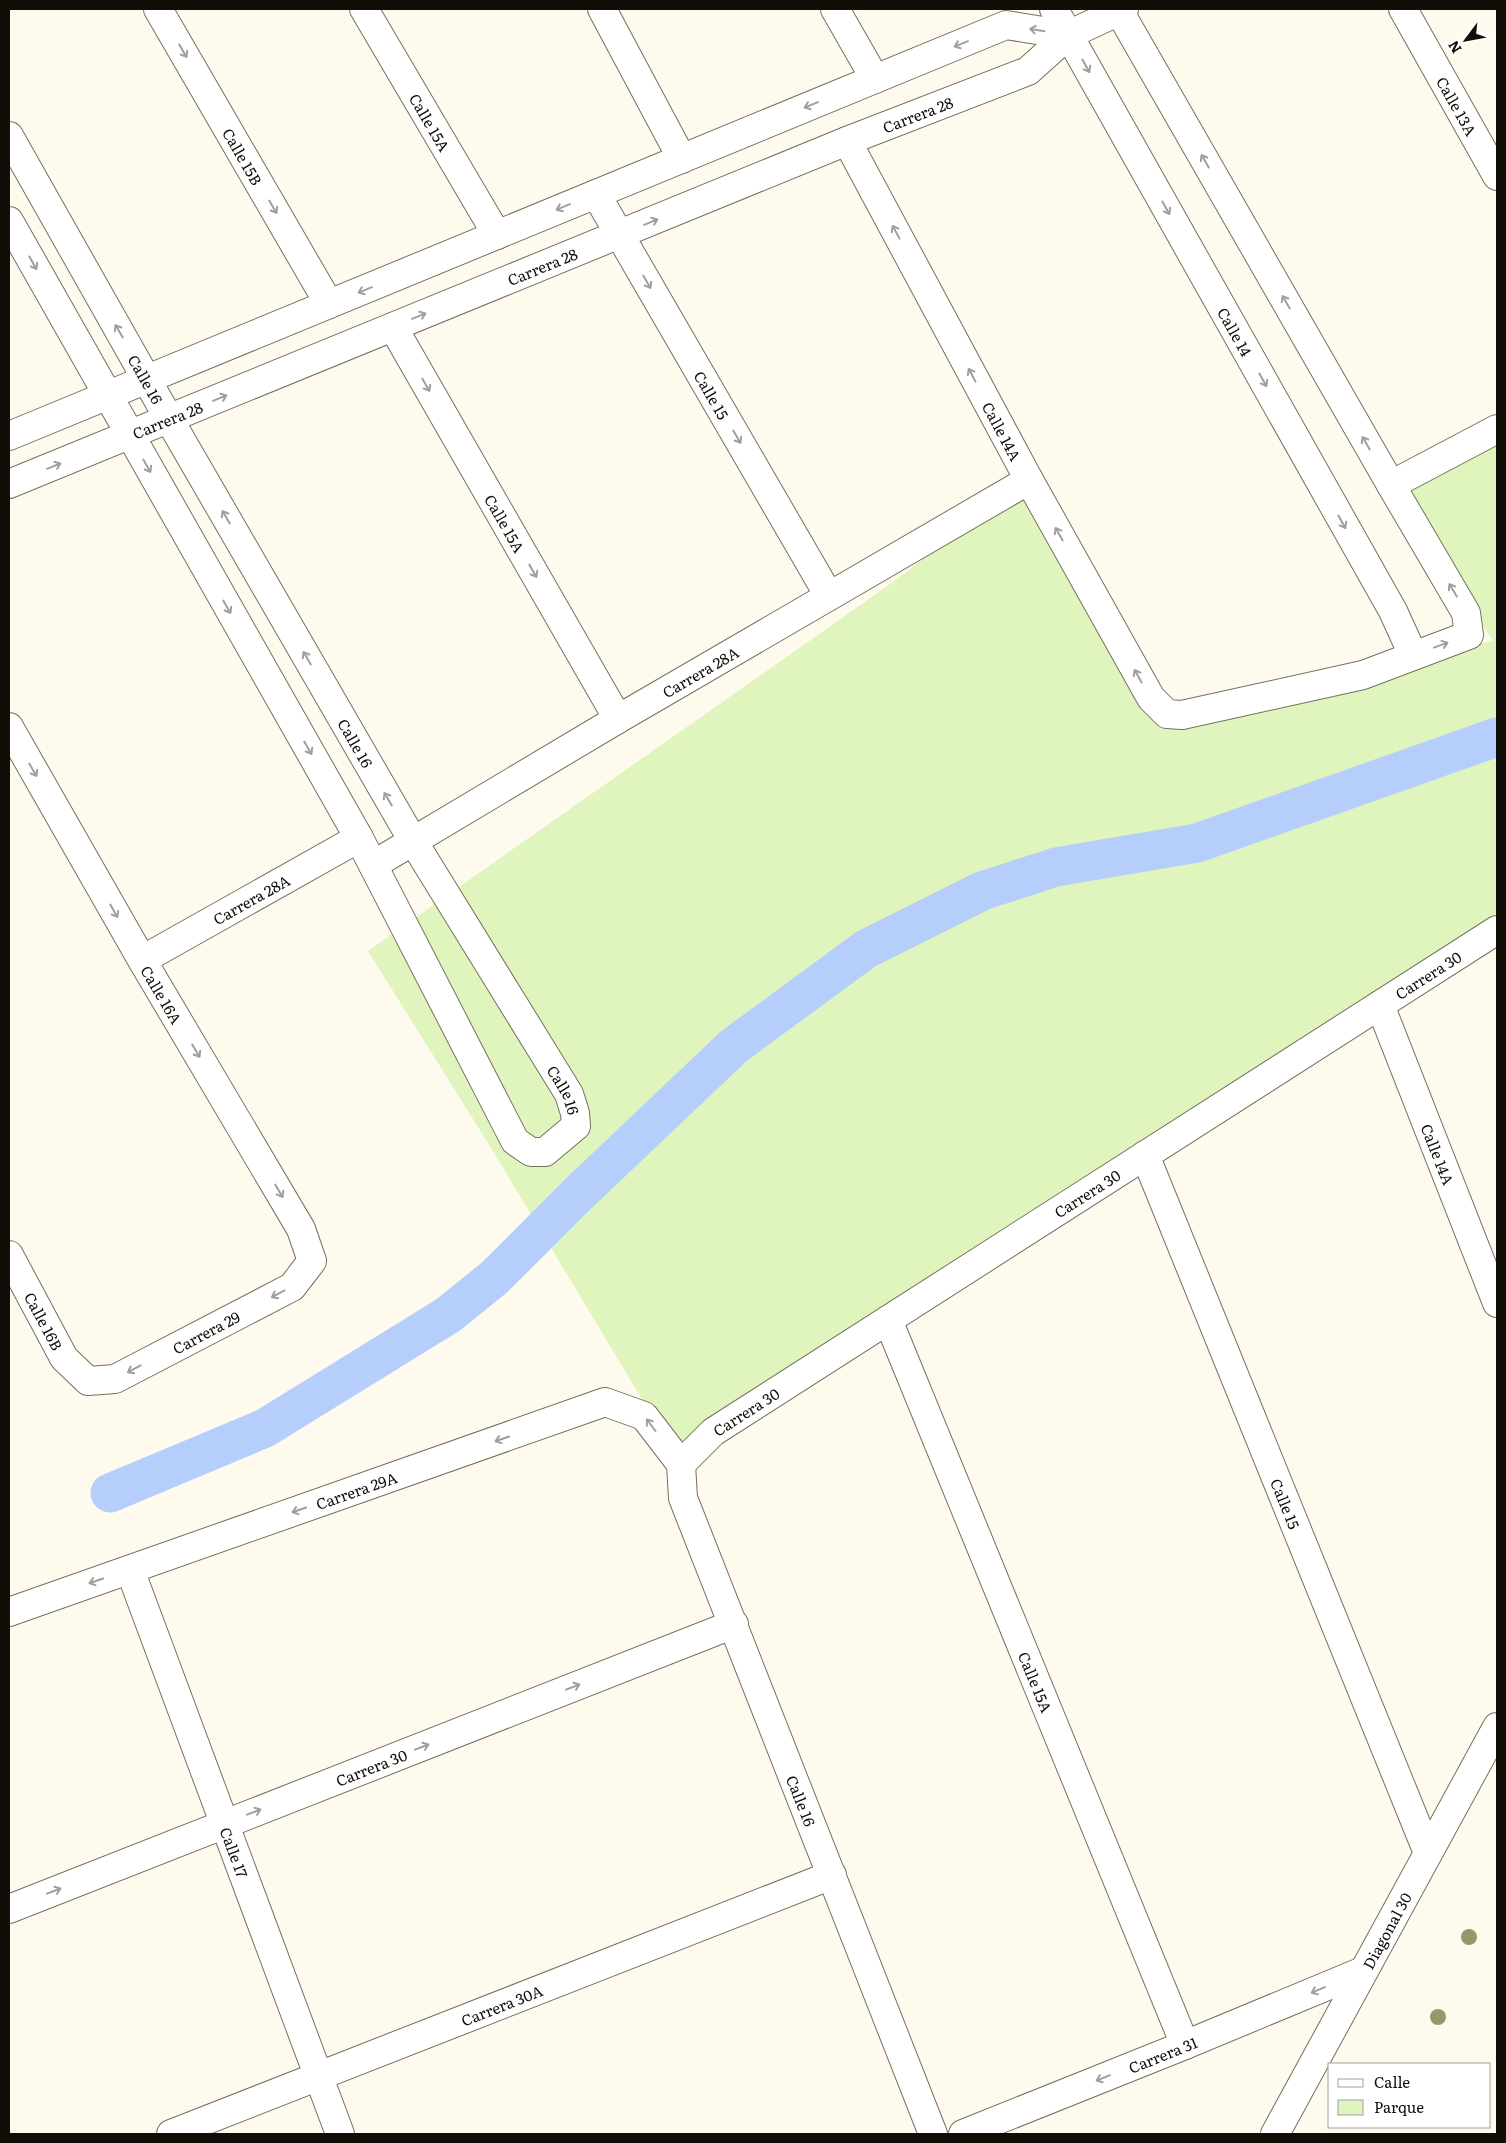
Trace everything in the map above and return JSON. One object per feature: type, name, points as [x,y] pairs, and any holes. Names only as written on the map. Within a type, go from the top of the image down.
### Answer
[{"type":"street","name":"Calle 15B","points":[[158,9],[329,304]]},
{"type":"street","name":"Calle 15A","points":[[364,9],[497,235]]},
{"type":"street","points":[[602,9],[682,159]]},
{"type":"street","points":[[835,9],[875,79]]},
{"type":"street","name":"Calle 14","points":[[1054,9],[1393,611],[1413,655]]},
{"type":"street","name":"Calle 13A","points":[[1403,9],[1497,176]]},
{"type":"street","points":[[1121,10],[1391,485],[1466,613],[1469,635],[1413,655]]},
{"type":"street","name":"Carrera 28","points":[[9,484],[847,141],[1028,71],[1068,35],[1121,10]]},
{"type":"street","points":[[9,436],[1006,25],[1068,35]]},
{"type":"street","name":"Calle 16","points":[[9,136],[169,419],[413,841],[569,1094],[576,1126],[545,1152],[531,1152],[515,1141],[359,838],[9,221]]},
{"type":"street","name":"Calle 14A","points":[[847,141],[1029,480],[1151,698],[1167,714],[1182,715],[1363,674],[1413,655]]},
{"type":"street","name":"Calle 15","points":[[596,194],[829,596]]},
{"type":"street","name":"Calle 15A","points":[[392,327],[618,719]]},
{"type":"street","points":[[1391,485],[1497,428]]},
{"type":"street","name":"Carrera 28A","points":[[373,865],[618,719],[1029,480]]},
{"type":"street","name":"Calle 16A","points":[[9,727],[142,960],[302,1229],[312,1261]]},
{"type":"street","name":"Carrera 28A","points":[[142,960],[359,838]]},
{"type":"street","name":"Carrera 30","points":[[681,1464],[713,1432],[1497,930]]},
{"type":"street","name":"Calle 14A","points":[[1380,1005],[1497,1303]]},
{"type":"street","name":"Calle 15","points":[[1145,1155],[1428,1854]]},
{"type":"street","name":"Calle 16B","points":[[9,1255],[64,1358],[88,1381]]},
{"type":"street","name":"Carrera 29","points":[[88,1381],[115,1379],[292,1286],[312,1261]]},
{"type":"street","name":"Calle 15A","points":[[888,1320],[1185,2046]]},
{"type":"street","name":"Carrera 29A","points":[[9,1612],[605,1402],[644,1416],[681,1464]]},
{"type":"street","name":"Calle 16","points":[[681,1464],[684,1498],[933,2134]]},
{"type":"street","name":"Calle 17","points":[[130,1570],[340,2134]]},
{"type":"street","name":"Carrera 30","points":[[9,1909],[734,1624]]},
{"type":"street","name":"Diagonal 30","points":[[1275,2134],[1497,1727]]},
{"type":"street","name":"Carrera 30A","points":[[171,2134],[832,1874]]},
{"type":"street","name":"Carrera 31","points":[[962,2134],[1185,2046],[1363,1971]]},
{"type":"green space","points":[[1497,428],[1497,929],[681,1464],[488,1143],[368,951],[886,587],[1029,480],[1167,714],[1493,641],[1391,485]]},
{"type":"waterway","points":[[110,1493],[265,1428],[448,1315],[495,1277],[577,1195],[734,1046],[866,949],[982,891],[1056,867],[1197,843],[1497,737]]}]
